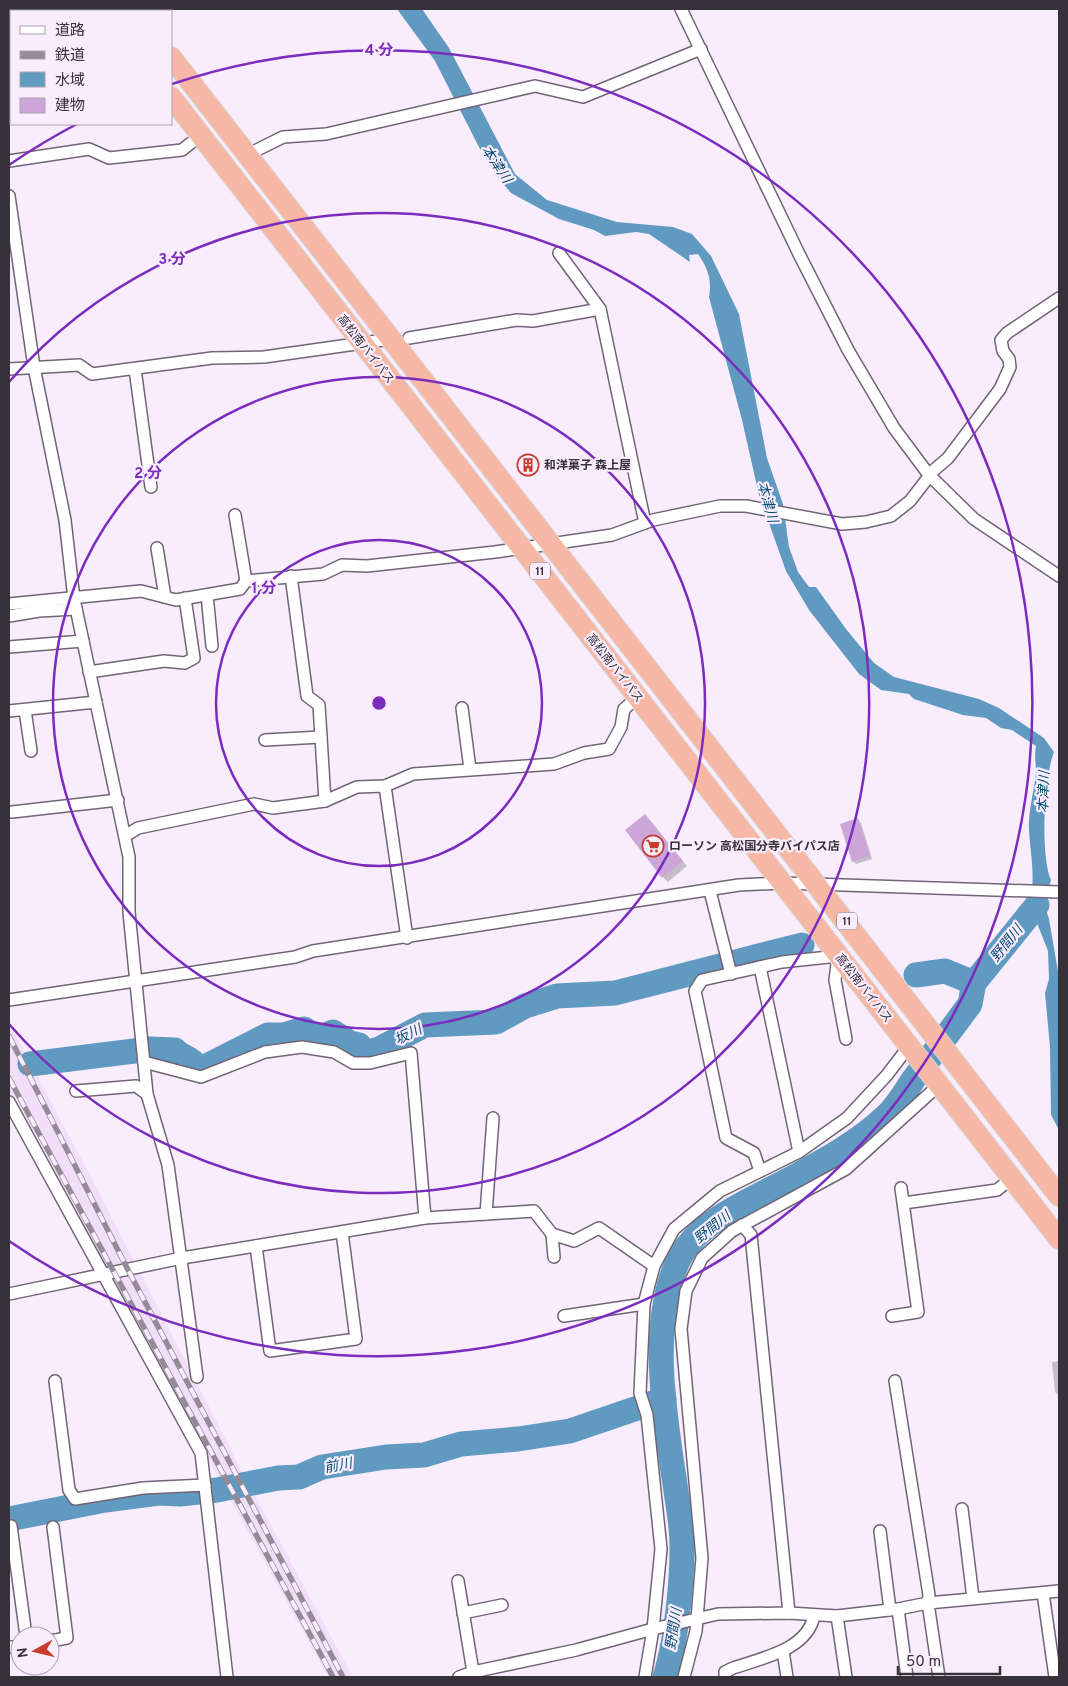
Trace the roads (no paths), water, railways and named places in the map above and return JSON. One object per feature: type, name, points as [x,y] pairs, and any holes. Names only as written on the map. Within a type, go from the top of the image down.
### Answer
[{"type":"highway","name":"高松南バイパス","points":[[172,58],[247,155],[400,339],[549,543],[1059,1196]]},
{"type":"highway","name":"高松南バイパス","points":[[172,98],[1059,1239]]},
{"type":"street","points":[[681,9],[794,245],[848,350],[894,428],[930,475],[974,519],[1059,576]]},
{"type":"street","points":[[247,155],[283,137],[326,134],[535,86],[583,97],[701,49]]},
{"type":"street","points":[[9,161],[89,149],[109,158],[182,150],[201,135]]},
{"type":"street","points":[[9,196],[34,367],[65,520],[75,604],[129,857],[129,912],[147,1094],[168,1165],[174,1220],[182,1258],[197,1377]]},
{"type":"street","points":[[559,253],[600,309],[645,523]]},
{"type":"street","points":[[246,581],[323,574],[342,565],[367,566],[495,552],[521,546],[612,535],[645,523],[720,506],[746,506],[812,519],[854,524],[891,516],[910,501],[930,475],[948,458],[1008,376],[1009,359],[1003,351],[1002,340],[1007,333],[1059,298]]},
{"type":"street","points":[[9,369],[79,365],[92,374],[212,358],[264,357],[363,345],[518,320],[533,321],[600,309]]},
{"type":"street","points":[[134,369],[151,487]]},
{"type":"street","points":[[9,616],[141,591],[176,600],[240,589],[246,581],[235,515]]},
{"type":"street","points":[[157,548],[165,597]]},
{"type":"street","points":[[291,576],[307,696],[319,706],[325,800]]},
{"type":"street","points":[[207,594],[212,646]]},
{"type":"street","points":[[89,672],[164,661],[185,663],[194,658],[186,598]]},
{"type":"street","points":[[9,604],[75,604]]},
{"type":"street","points":[[9,646],[83,641]]},
{"type":"street","points":[[125,836],[138,828],[254,804],[273,808],[325,800],[357,786],[385,786],[413,774],[554,764],[584,753],[609,749],[621,727],[624,709],[638,697]]},
{"type":"street","points":[[9,711],[96,702]]},
{"type":"street","points":[[462,708],[470,769]]},
{"type":"street","points":[[25,710],[31,751]]},
{"type":"street","points":[[265,740],[320,737]]},
{"type":"street","points":[[385,786],[407,938]]},
{"type":"street","points":[[12,812],[118,800]]},
{"type":"street","points":[[9,1000],[136,983],[295,957],[313,951],[407,938],[739,885],[782,883],[1059,892]]},
{"type":"street","points":[[710,891],[729,966]]},
{"type":"street","points":[[760,1171],[754,1153],[726,1138],[695,991],[702,980],[729,966],[760,967],[838,956],[835,980],[846,1039]]},
{"type":"street","points":[[760,967],[799,1152]]},
{"type":"street","points":[[143,1055],[201,1077],[265,1052],[302,1046],[334,1052],[353,1063],[370,1063],[412,1054],[425,1218]]},
{"type":"street","points":[[645,1677],[656,1628],[660,1549],[650,1466],[647,1415],[640,1393],[644,1304],[654,1266],[674,1229],[720,1191],[799,1152],[846,1118],[887,1075],[909,1046]]},
{"type":"street","points":[[684,1677],[696,1631],[694,1619],[702,1558],[689,1436],[682,1320],[686,1291],[702,1258],[732,1231],[846,1169],[937,1082]]},
{"type":"street","points":[[76,1091],[136,1086],[147,1094]]},
{"type":"street","points":[[9,1102],[202,1453],[227,1677]]},
{"type":"street","points":[[486,1214],[492,1118]]},
{"type":"street","points":[[904,1204],[997,1190],[1012,1178]]},
{"type":"street","points":[[892,1316],[918,1312],[901,1188]]},
{"type":"street","points":[[9,1294],[182,1258],[425,1218],[534,1211],[552,1234],[554,1257]]},
{"type":"street","points":[[742,1225],[751,1235],[789,1613]]},
{"type":"street","points":[[552,1234],[574,1241],[599,1228],[654,1266]]},
{"type":"street","points":[[256,1246],[270,1351],[356,1339],[342,1232]]},
{"type":"street","points":[[564,1316],[644,1304]]},
{"type":"street","points":[[55,1381],[69,1490],[75,1500],[143,1488],[205,1485]]},
{"type":"street","points":[[895,1381],[929,1595],[928,1603],[939,1677]]},
{"type":"street","points":[[962,1509],[973,1598]]},
{"type":"street","points":[[11,1526],[25,1626]]},
{"type":"street","points":[[53,1527],[67,1638],[60,1639]]},
{"type":"street","points":[[880,1531],[907,1677]]},
{"type":"street","points":[[458,1582],[473,1672]]},
{"type":"street","points":[[459,1677],[473,1672],[576,1650],[656,1628],[718,1614],[789,1613],[837,1616],[928,1603],[1059,1590]]},
{"type":"street","points":[[1043,1593],[1055,1677]]},
{"type":"street","points":[[463,1613],[502,1605]]},
{"type":"street","points":[[725,1677],[726,1672],[733,1668],[783,1651],[811,1629],[814,1616]]},
{"type":"street","points":[[837,1616],[846,1677]]},
{"type":"street","points":[[783,1651],[787,1677]]},
{"type":"water","name":"本津川","points":[[397,9],[422,9],[449,48],[515,174],[547,200],[617,222],[673,227],[692,234],[711,256],[739,314],[767,458],[783,504],[789,547],[798,572],[809,587],[816,587],[846,629],[874,663],[894,677],[979,699],[999,708],[1044,738],[1054,752],[1048,779],[1044,836],[1045,853],[1051,880],[1044,903],[1049,919],[1059,977],[1059,1130],[1051,1115],[1050,1047],[1045,993],[1049,979],[1048,951],[1035,918],[1027,913],[1033,881],[1029,823],[1036,773],[1036,746],[1012,730],[1001,728],[986,718],[963,715],[914,699],[909,694],[881,690],[859,674],[809,610],[786,571],[759,495],[742,420],[709,297],[710,285],[708,274],[698,254],[689,255],[690,262],[649,234],[636,232],[605,236],[594,230],[559,219],[511,193],[499,179],[480,149],[435,61]]},
{"type":"waterway","name":"野間川","points":[[665,1677],[677,1621],[682,1555],[680,1519],[666,1424],[661,1356],[663,1323],[668,1292],[677,1263],[686,1248],[712,1222],[745,1202],[842,1150],[865,1134],[890,1112],[970,1004],[974,983],[1037,905]]},
{"type":"waterway","name":"坂川","points":[[30,1064],[150,1049],[175,1050],[197,1066],[205,1067],[268,1035],[284,1035],[304,1029],[319,1038],[333,1032],[350,1043],[359,1045],[364,1053],[379,1049],[425,1025],[496,1022],[525,1006],[557,996],[615,993],[802,945]]},
{"type":"waterway","name":"坂川","points":[[916,975],[945,971],[974,983]]},
{"type":"waterway","name":"前川","points":[[9,1519],[105,1500],[159,1493],[180,1494],[217,1490],[278,1478],[299,1477],[322,1467],[386,1457],[424,1455],[461,1444],[518,1439],[570,1431],[664,1399]]},
{"type":"railway","points":[[9,1036],[127,1268],[343,1677]]},
{"type":"railway","points":[[9,1078],[333,1677]]},
{"type":"place","name":"和洋菓子 森上屋","points":[[528,465]]},
{"type":"place","name":"ローソン 高松国分寺バイパス店","points":[[653,846]]}]
